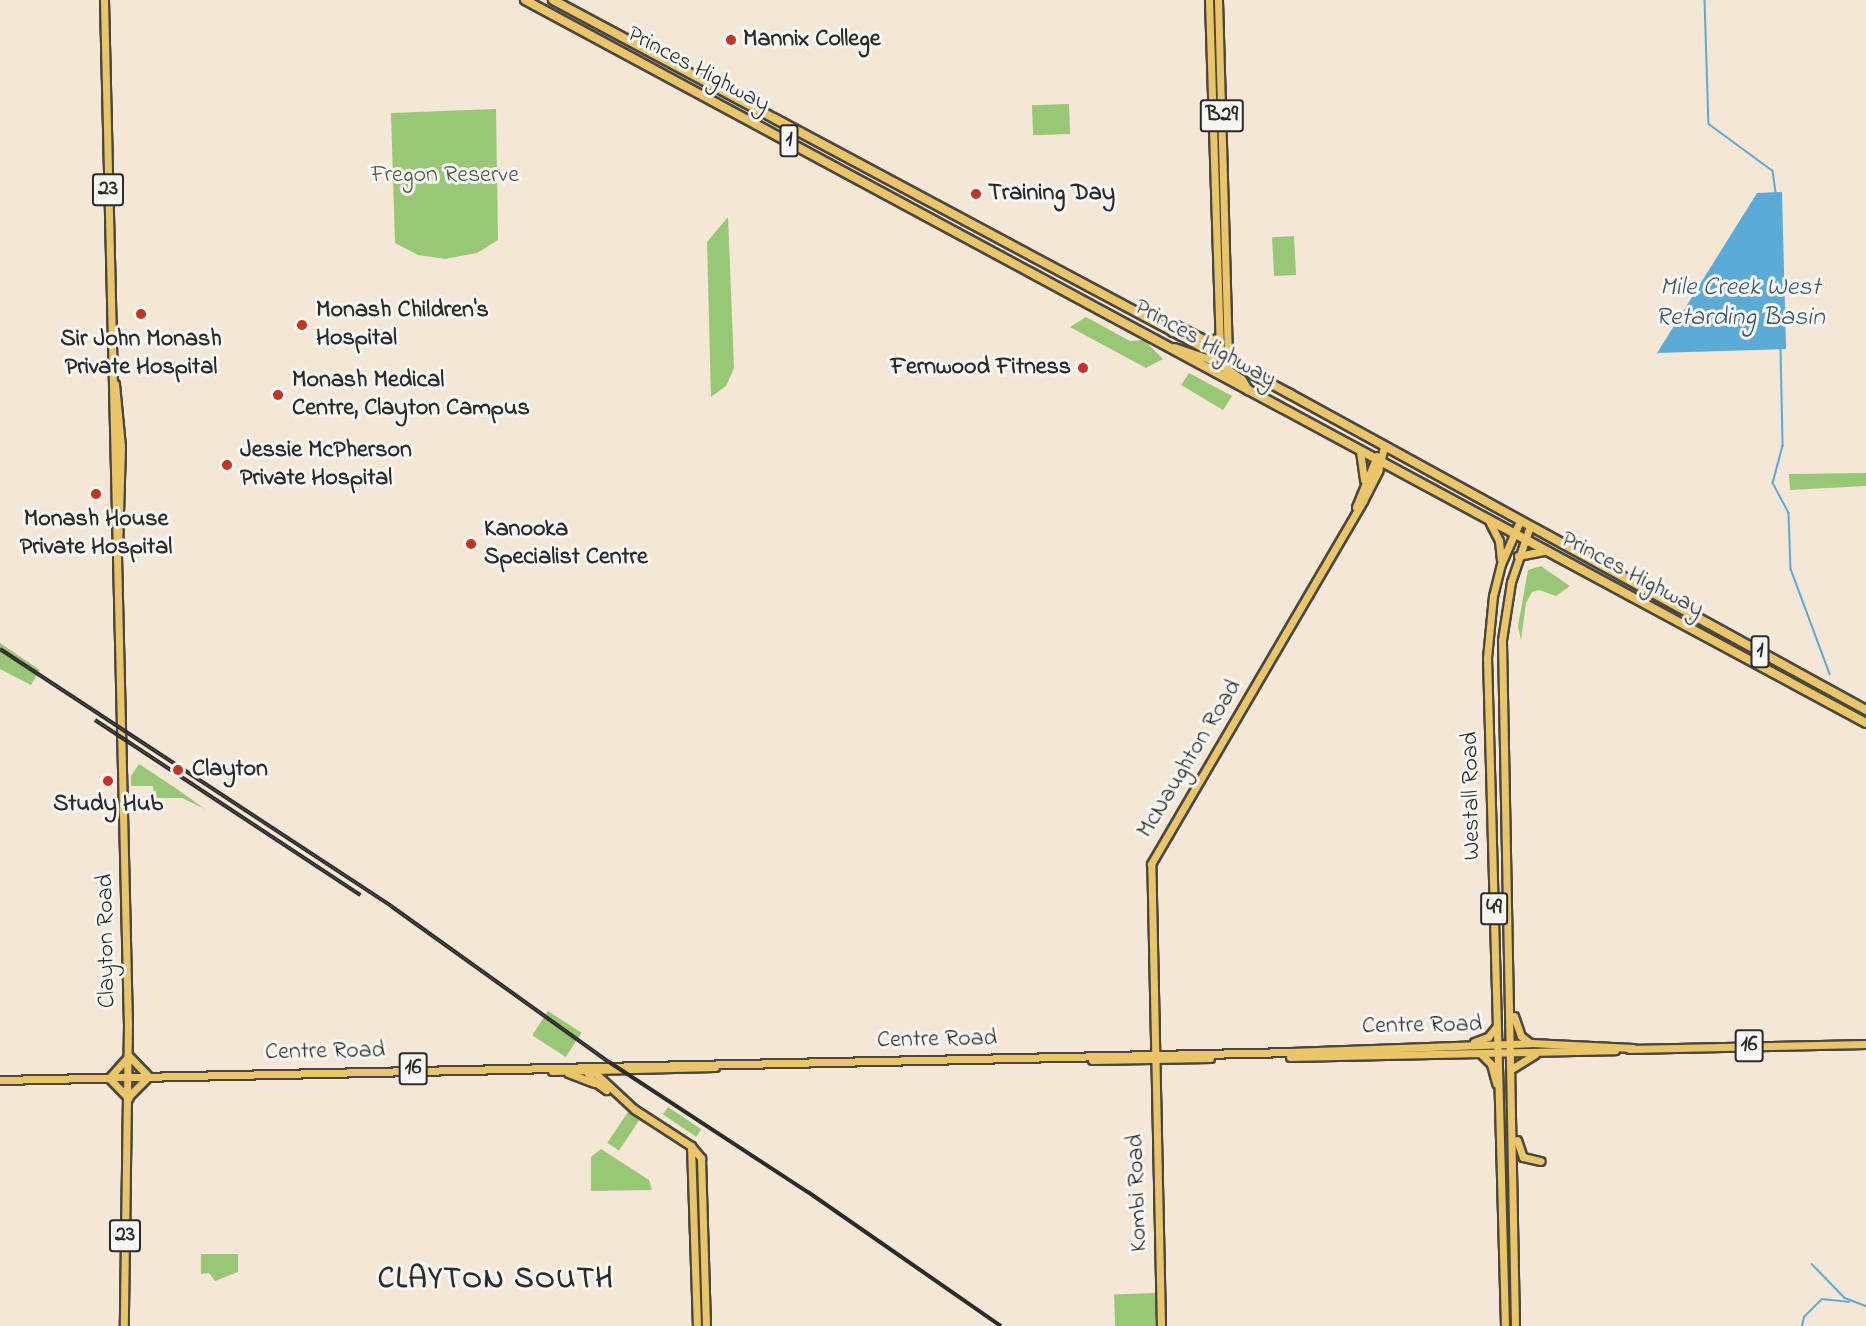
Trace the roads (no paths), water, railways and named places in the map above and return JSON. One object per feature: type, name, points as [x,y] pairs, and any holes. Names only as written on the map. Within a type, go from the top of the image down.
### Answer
[{"type":"highway","name":"Princes Highway","points":[[525,0],[542,4],[1513,535],[1866,723]]},
{"type":"highway","name":"Princes Highway","points":[[553,0],[1233,364],[1866,710]]},
{"type":"highway","points":[[1220,357],[1226,369],[1242,380],[1249,390]]},
{"type":"highway","points":[[1358,432],[1369,450],[1363,453]]},
{"type":"highway","points":[[1650,593],[1650,606]]},
{"type":"main road","name":"Clayton Road","points":[[104,0],[129,1078],[124,1326]]},
{"type":"main road","name":"B29","points":[[1209,0],[1220,357]]},
{"type":"main road","name":"B29","points":[[1218,0],[1228,348],[1233,364]]},
{"type":"main road","points":[[1172,332],[1176,325],[1205,340],[1219,338]]},
{"type":"main road","points":[[1169,346],[1207,359],[1220,357],[1228,348]]},
{"type":"main road","name":"McNaughton Road","points":[[1157,1056],[1152,864],[1356,509],[1383,446]]},
{"type":"main road","points":[[1363,453],[1364,486]]},
{"type":"main road","name":"McNaughton Road","points":[[1356,509],[1364,486],[1378,461]]},
{"type":"main road","points":[[1489,521],[1499,541],[1501,564]]},
{"type":"main road","name":"Westall Road","points":[[1505,1326],[1487,658],[1493,596],[1501,564],[1520,521]]},
{"type":"main road","name":"Westall Road","points":[[1515,1326],[1513,1068],[1502,640],[1518,555],[1530,526]]},
{"type":"main road","points":[[1518,555],[1544,551]]},
{"type":"main road","points":[[1490,772],[1504,772]]},
{"type":"main road","points":[[1494,914],[1509,920]]},
{"type":"main road","points":[[1511,1004],[1521,1036],[1531,1043]]},
{"type":"main road","points":[[1466,1044],[1488,1037],[1497,1025]]},
{"type":"main road","name":"Centre Road","points":[[241,1075],[561,1071],[588,1068],[605,1071],[1290,1052],[1466,1044],[1531,1043],[1581,1048]]},
{"type":"main road","name":"Centre Road","points":[[0,1080],[1157,1056],[1512,1053],[1581,1048],[1866,1044]]},
{"type":"main road","points":[[1513,1068],[1540,1052]]},
{"type":"main road","points":[[1480,1053],[1491,1064],[1499,1097]]},
{"type":"main road","points":[[128,1055],[149,1077],[136,1085],[128,1098],[120,1085],[109,1078],[128,1055]]},
{"type":"main road","name":"Kombi Road","points":[[1157,1056],[1161,1326]]},
{"type":"main road","points":[[588,1068],[601,1085]]},
{"type":"main road","points":[[561,1071],[601,1085],[690,1146],[703,1162],[706,1326]]},
{"type":"main road","points":[[601,1085],[605,1071]]},
{"type":"main road","points":[[1514,1125],[1523,1157],[1541,1161]]},
{"type":"main road","points":[[690,1146],[693,1163],[697,1326]]},
{"type":"main road","points":[[695,1245],[704,1245]]},
{"type":"water","name":"Mile Creek West Retarding Basin","points":[[1782,192],[1786,349],[1657,353],[1757,193]]},
{"type":"waterway","points":[[1705,0],[1709,124],[1773,171],[1776,193]]},
{"type":"waterway","points":[[1781,348],[1783,446],[1773,483],[1789,513],[1791,569],[1830,674]]},
{"type":"waterway","points":[[1812,1264],[1845,1298],[1866,1306]]},
{"type":"waterway","points":[[1802,1326],[1804,1317],[1822,1299],[1849,1302]]},
{"type":"railway","points":[[0,649],[391,906],[609,1062],[808,1192],[1001,1326]]},
{"type":"railway","points":[[95,720],[360,895]]},
{"type":"place","name":"Mannix College","points":[[731,40]]},
{"type":"place","name":"Training Day","points":[[976,194]]},
{"type":"place","name":"Sir John Monash Private Hospital","points":[[141,314]]},
{"type":"place","name":"Monash Children's Hospital","points":[[302,325]]},
{"type":"place","name":"Fernwood Fitness","points":[[1083,368]]},
{"type":"place","name":"Monash Medical Centre, Clayton Campus","points":[[278,395]]},
{"type":"place","name":"Jessie McPherson Private Hospital","points":[[227,465]]},
{"type":"place","name":"Monash House Private Hospital","points":[[96,494]]},
{"type":"place","name":"Kanooka Specialist Centre","points":[[471,544]]},
{"type":"place","name":"Clayton","points":[[178,770]]},
{"type":"place","name":"Study Hub","points":[[108,781]]},
{"type":"district","name":"CLAYTON SOUTH","points":[[496,1280]]},
{"type":"park label","name":"Fregon Reserve","points":[[445,176]]}]
